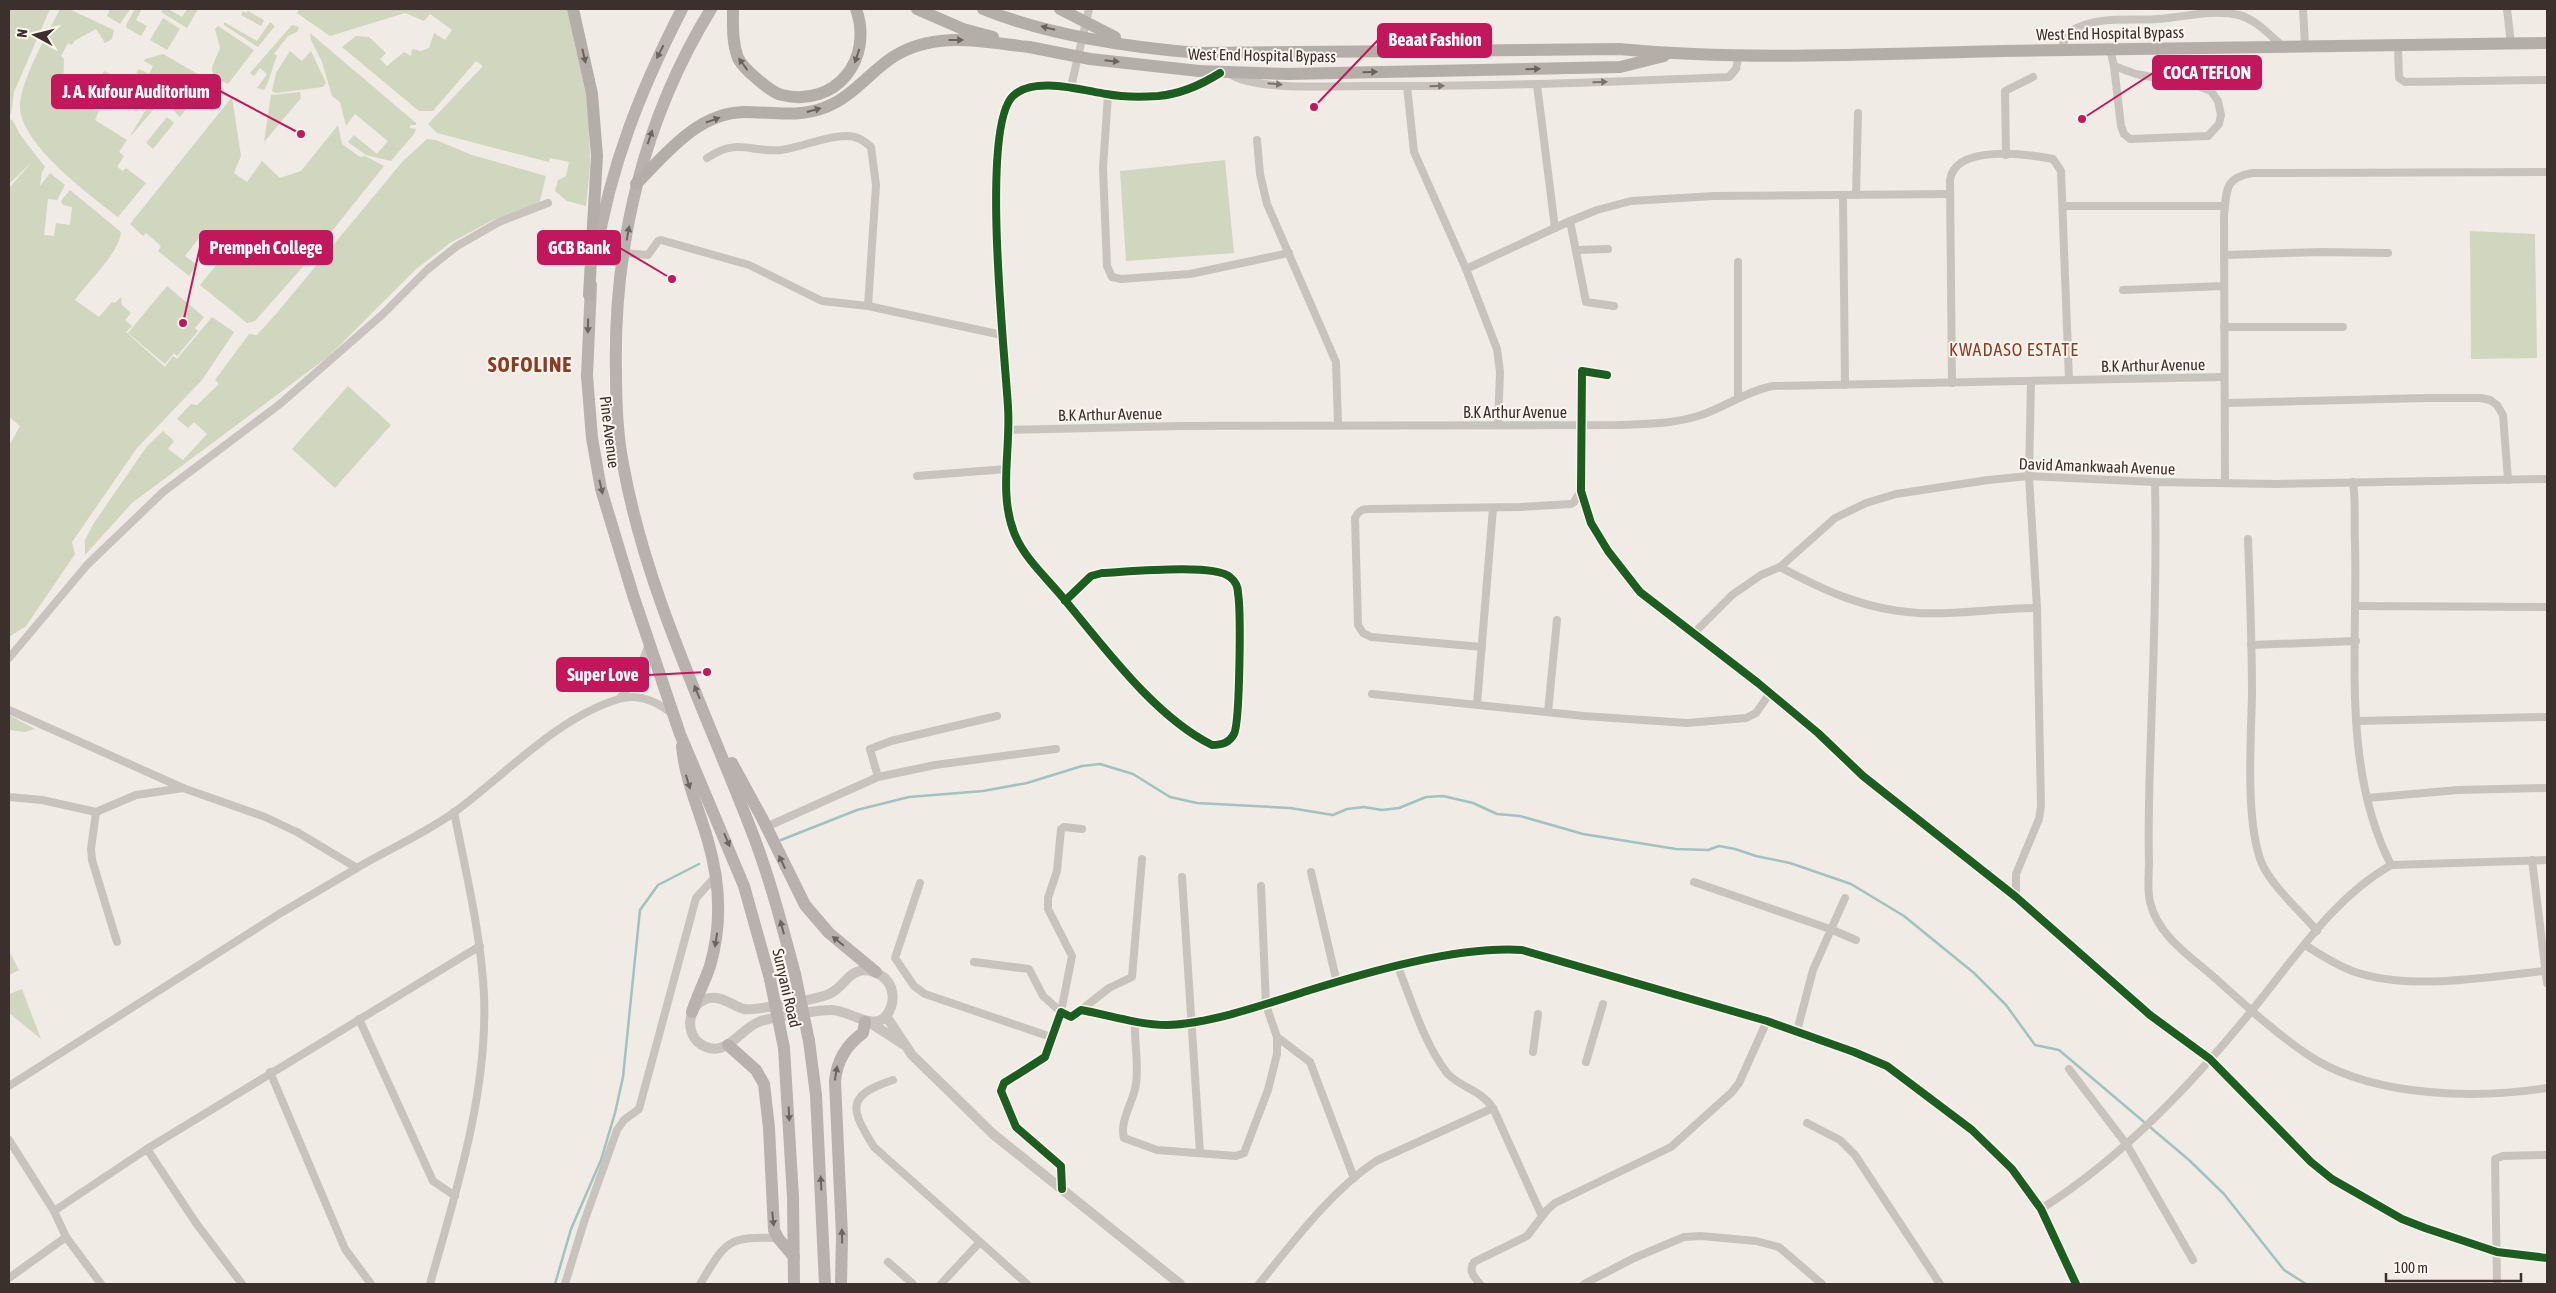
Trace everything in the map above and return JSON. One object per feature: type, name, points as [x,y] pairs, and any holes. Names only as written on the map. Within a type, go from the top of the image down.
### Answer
[{"type":"highway","points":[[573,9],[592,94],[597,156],[589,295]]},
{"type":"highway","points":[[733,9],[734,45],[739,60],[750,73],[780,95],[799,97],[826,92],[837,86],[847,76],[856,61],[860,47],[862,31],[856,9]]},
{"type":"highway","name":"West End Hospital Bypass","points":[[917,9],[963,29],[1029,47],[1090,59],[1224,73],[1308,74],[1620,67],[1673,54]]},
{"type":"highway","name":"West End Hospital Bypass","points":[[983,9],[1047,28],[1133,45],[1200,53],[1619,49],[1673,54],[1836,55],[2305,45],[2547,43]]},
{"type":"highway","points":[[1060,9],[1133,45]]},
{"type":"highway","points":[[636,184],[688,133],[711,120],[742,112],[800,114],[827,107],[893,57],[921,44],[960,39],[1029,47]]},
{"type":"main road","name":"Pine Avenue","points":[[674,715],[649,644],[603,497],[592,438],[587,376],[589,295],[603,212],[625,133],[651,69],[682,9]]},
{"type":"main road","points":[[711,9],[669,87],[649,138],[636,184],[616,310],[616,408],[622,462],[652,574],[677,644],[754,835],[771,885],[795,974],[809,1040],[816,1096],[825,1284]]},
{"type":"main road","name":"Sunyani Road","points":[[674,715],[680,734],[744,886],[770,980],[784,1048],[794,1284]]},
{"type":"main road","points":[[706,715],[766,827],[804,905],[829,933],[876,972]]},
{"type":"main road","points":[[680,734],[686,778],[708,841],[717,875],[716,938],[709,968],[692,1012]]},
{"type":"main road","points":[[842,1284],[842,1236],[835,1081],[840,1059],[848,1047],[864,1033],[867,1022]]},
{"type":"main road","points":[[728,1045],[756,1070],[764,1084],[769,1128],[773,1218],[778,1238],[794,1257]]},
{"type":"street","points":[[1071,86],[1089,9]]},
{"type":"street","points":[[2303,9],[2305,45]]},
{"type":"street","points":[[2507,9],[2511,44]]},
{"type":"street","points":[[2061,50],[2064,38],[2077,27],[2100,20],[2162,19],[2214,12],[2240,15],[2257,24],[2282,46]]},
{"type":"street","points":[[2398,45],[2399,78],[2405,82],[2547,80]]},
{"type":"street","points":[[2110,49],[2114,66],[2120,126],[2124,134],[2130,139],[2208,136],[2219,124],[2221,115],[2218,101],[2211,91],[2198,86],[2136,74],[2114,66]]},
{"type":"street","points":[[1065,601],[1091,576],[1102,573],[1211,570],[1230,576],[1236,583],[1239,594],[1237,721],[1230,741],[1225,744],[1212,745],[1170,717],[1100,642],[1065,601],[1024,552],[1015,536],[1006,503],[1009,430],[997,262],[996,168],[1003,113],[1013,96],[1047,85],[1071,86],[1108,95],[1160,96],[1200,86],[1224,73],[1246,81],[1308,86],[1537,85],[1729,77],[1736,69],[1739,54]]},
{"type":"street","points":[[2006,155],[2005,92],[2008,88],[2033,77]]},
{"type":"street","points":[[1537,85],[1555,228]]},
{"type":"street","points":[[1408,86],[1414,152],[1466,269],[1498,355],[1498,425]]},
{"type":"street","points":[[1108,95],[1103,168],[1106,266],[1112,276],[1121,279],[1190,274],[1289,252]]},
{"type":"street","points":[[1856,195],[1858,113]]},
{"type":"street","points":[[707,158],[718,151],[732,146],[782,150],[846,136],[860,138],[871,147],[876,186],[868,306]]},
{"type":"street","points":[[1257,140],[1262,189],[1336,362],[1338,425]]},
{"type":"street","points":[[1952,384],[1951,171],[1955,166],[1976,156],[2031,155],[2053,159],[2061,171],[2064,206],[2069,380]]},
{"type":"street","points":[[2225,483],[2225,206],[2227,188],[2237,175],[2252,173],[2547,172]]},
{"type":"street","points":[[1466,269],[1570,221],[1597,210],[1631,201],[1648,199],[1950,194]]},
{"type":"street","points":[[1843,195],[1844,385]]},
{"type":"street","points":[[9,658],[87,565],[163,492],[280,404],[377,319],[428,269],[457,246],[498,222],[548,203]]},
{"type":"street","points":[[2064,206],[2225,206]]},
{"type":"street","points":[[1570,221],[1586,302],[1614,306]]},
{"type":"street","points":[[624,253],[648,255],[658,241],[661,240],[750,266],[822,301],[868,306],[1002,335]]},
{"type":"street","points":[[1576,250],[1608,248]]},
{"type":"street","points":[[2224,255],[2320,252],[2388,253]]},
{"type":"street","points":[[1738,262],[1738,398]]},
{"type":"street","points":[[2123,290],[2224,286]]},
{"type":"street","points":[[2224,327],[2344,326]]},
{"type":"street","points":[[1607,375],[1582,371],[1581,491],[1591,523],[1626,577],[1640,592],[1770,693],[1863,776],[2016,898],[2150,1015],[2210,1059],[2311,1162],[2332,1179],[2402,1219],[2497,1252],[2547,1258]]},
{"type":"street","name":"B.K Arthur Avenue","points":[[1009,430],[1338,425],[1581,426],[1678,421],[1699,416],[1759,388],[1773,386],[1952,384],[2224,377]]},
{"type":"street","points":[[2016,898],[2016,874],[2039,819],[2041,806],[2037,608],[2029,476],[2032,381]]},
{"type":"street","points":[[2226,403],[2426,398],[2481,398],[2490,400],[2497,405],[2503,415],[2508,480]]},
{"type":"street","points":[[917,476],[1007,469]]},
{"type":"street","name":"David Amankwaah Avenue","points":[[1694,633],[1732,595],[1760,575],[1780,567],[1835,518],[1866,502],[1896,494],[1988,480],[2029,476],[2225,483],[2547,479]]},
{"type":"street","points":[[2155,482],[2155,632],[2149,777],[2149,900],[2160,928],[2252,1010],[2314,1058],[2334,1069],[2363,1079],[2406,1088],[2457,1094],[2489,1094],[2547,1088]]},
{"type":"street","points":[[2353,482],[2356,721],[2361,768],[2367,798],[2375,827],[2391,865]]},
{"type":"street","points":[[1482,647],[1371,637],[1363,633],[1358,626],[1355,518],[1360,510],[1493,508],[1571,504],[1581,491]]},
{"type":"street","points":[[1477,704],[1493,508]]},
{"type":"street","points":[[2248,539],[2251,645],[2251,769],[2258,851],[2263,866],[2271,878],[2317,931]]},
{"type":"street","points":[[1780,567],[1829,593],[1877,608],[1918,613],[2037,608]]},
{"type":"street","points":[[2356,606],[2547,607]]},
{"type":"street","points":[[1548,712],[1557,620]]},
{"type":"street","points":[[2251,645],[2356,641]]},
{"type":"street","points":[[9,1086],[279,914],[454,812],[562,728],[620,698],[636,679],[649,644]]},
{"type":"street","points":[[1372,694],[1548,712],[1687,723],[1746,718],[1756,712],[1770,693]]},
{"type":"street","points":[[620,698],[640,697],[656,701],[674,715]]},
{"type":"street","points":[[9,710],[183,788],[265,817],[297,832],[357,868]]},
{"type":"street","points":[[878,777],[870,748],[891,741],[997,716]]},
{"type":"street","points":[[2356,721],[2547,717]]},
{"type":"street","points":[[766,827],[878,777],[944,763],[1056,749]]},
{"type":"street","points":[[9,797],[42,800],[96,812],[136,796],[183,788]]},
{"type":"street","points":[[2367,798],[2458,790],[2547,788]]},
{"type":"street","points":[[96,812],[91,849],[92,860],[117,942]]},
{"type":"street","points":[[430,1284],[455,1196],[478,1082],[484,996],[480,946],[454,812]]},
{"type":"street","points":[[1062,1188],[1061,1166],[1016,1127],[1001,1094],[1004,1084],[1045,1057],[1061,1012],[1072,956],[1050,915],[1048,903],[1057,871],[1061,829],[1064,827],[1082,829]]},
{"type":"street","points":[[974,962],[1028,969],[1043,996],[1061,1012],[1071,1017],[1109,988],[1132,977],[1142,859]]},
{"type":"street","points":[[2532,860],[2547,983]]},
{"type":"street","points":[[2041,1209],[2069,1191],[2127,1146],[2210,1059],[2304,945],[2355,888],[2391,865],[2547,860]]},
{"type":"street","points":[[1311,872],[1337,983]]},
{"type":"street","points":[[565,1284],[584,1222],[617,1130],[624,1120],[639,1109],[695,902],[698,895],[717,875]]},
{"type":"street","points":[[1182,877],[1200,1152]]},
{"type":"street","points":[[1694,882],[1830,929],[1856,940]]},
{"type":"street","points":[[920,883],[895,958],[914,986],[925,994],[1051,1037]]},
{"type":"street","points":[[1135,1021],[1137,1082],[1133,1101],[1122,1130],[1124,1138],[1157,1150],[1236,1156],[1244,1153],[1277,1059],[1277,1037],[1266,1004],[1261,886]]},
{"type":"street","points":[[1797,1030],[1811,977],[1830,929],[1845,898]]},
{"type":"street","points":[[2304,945],[2355,972],[2396,980],[2449,979],[2545,971]]},
{"type":"street","points":[[54,1211],[146,1149],[480,946]]},
{"type":"street","points":[[1081,1010],[1135,1021],[1168,1025],[1266,1004],[1398,967],[1490,950],[1522,950],[1797,1030],[1871,1059],[1902,1077],[1972,1130],[2012,1169],[2041,1209],[2076,1284]]},
{"type":"street","points":[[1398,967],[1430,1043],[1448,1074],[1481,1094],[1493,1108],[1542,1216]]},
{"type":"street","points":[[867,1022],[880,1020],[886,1016],[892,1004],[892,991],[886,980],[876,972],[857,971],[828,995],[751,1009],[744,1009],[715,997],[707,998],[698,1003],[690,1019],[692,1034],[701,1044],[715,1049],[728,1045],[746,1029],[761,1021],[831,1010],[867,1022],[906,1046]]},
{"type":"street","points":[[1586,1062],[1603,1004]]},
{"type":"street","points":[[1532,1052],[1538,1014]]},
{"type":"street","points":[[886,1016],[906,1046],[986,1128],[1180,1284]]},
{"type":"street","points":[[359,1019],[433,1181],[455,1196]]},
{"type":"street","points":[[1480,1284],[1472,1275],[1471,1266],[1474,1262],[1526,1236],[1556,1202],[1678,1142],[1737,1087],[1767,1021]]},
{"type":"street","points":[[1277,1037],[1310,1062],[1354,1178]]},
{"type":"street","points":[[2069,1069],[2127,1146],[2193,1260]]},
{"type":"street","points":[[270,1072],[345,1249],[371,1284]]},
{"type":"street","points":[[893,1080],[875,1086],[857,1103],[857,1118],[880,1155],[1027,1284]]},
{"type":"street","points":[[1259,1284],[1304,1228],[1354,1178],[1376,1161],[1493,1108]]},
{"type":"street","points":[[1807,1123],[1840,1140],[1855,1155],[1940,1284]]},
{"type":"street","points":[[9,1140],[54,1211],[66,1237],[101,1284]]},
{"type":"street","points":[[146,1149],[196,1222],[242,1284]]},
{"type":"street","points":[[2497,1284],[2495,1159],[2503,1156],[2547,1155]]},
{"type":"street","points":[[1584,1284],[1634,1258],[1684,1237],[1696,1236],[1756,1241],[1778,1247],[1822,1284]]},
{"type":"street","points":[[9,1278],[66,1237]]},
{"type":"street","points":[[700,1284],[721,1250],[729,1244],[755,1237],[778,1238]]},
{"type":"street","points":[[941,1284],[979,1243]]},
{"type":"street","points":[[888,1262],[913,1284]]},
{"type":"green space","points":[[9,9],[50,9],[14,92],[11,114],[9,114]]},
{"type":"green space","points":[[60,9],[69,9],[114,30],[112,39],[105,43],[96,29],[74,41],[72,45],[68,43],[61,56],[64,59],[63,87],[78,87],[79,76],[87,76],[84,83],[89,85],[94,77],[99,80],[104,71],[113,75],[94,109],[99,111],[95,120],[127,140],[119,152],[124,156],[117,167],[123,171],[126,168],[146,183],[118,217],[58,167],[30,135],[22,119],[20,104],[25,82]]},
{"type":"green space","points":[[110,9],[130,9],[120,24],[107,16]]},
{"type":"green space","points":[[135,9],[142,9],[136,20],[147,26],[141,36],[127,28],[126,25]]},
{"type":"green space","points":[[163,9],[168,9],[182,17],[187,9],[198,9],[187,28],[161,12]]},
{"type":"green space","points":[[299,9],[567,9],[589,109],[590,167],[586,206],[567,201],[555,191],[558,180],[566,176],[569,162],[550,158],[549,162],[437,133],[428,124],[483,66],[476,61],[433,111],[419,111],[342,47],[356,36],[369,37],[386,53],[380,59],[387,66],[404,52],[411,56],[412,49],[421,51],[429,48],[434,33],[445,40],[452,30],[430,14],[424,21],[405,13],[330,36],[297,13]]},
{"type":"green space","points":[[243,11],[246,13],[248,11],[264,20],[261,26],[241,15]]},
{"type":"green space","points":[[163,18],[180,29],[167,50],[150,40]]},
{"type":"green space","points":[[224,22],[257,41],[270,22],[275,26],[258,47],[224,25]]},
{"type":"green space","points":[[292,25],[299,27],[297,32],[288,36],[274,54],[277,56],[264,90],[257,88],[267,74],[260,68],[254,76],[250,73]]},
{"type":"green space","points":[[218,26],[254,50],[228,84],[213,76],[212,67],[220,48],[215,29]]},
{"type":"green space","points":[[310,33],[416,123],[416,125],[410,125],[410,128],[416,129],[414,134],[391,161],[366,155],[348,142],[354,135],[377,154],[388,141],[355,114],[346,126],[340,102],[332,96],[322,62],[311,40]]},
{"type":"green space","points":[[290,51],[302,61],[311,51],[326,83],[323,87],[276,93],[272,91],[276,73]]},
{"type":"green space","points":[[163,54],[224,89],[210,106],[201,98],[206,91],[193,80],[187,86],[179,80],[129,138],[157,91],[144,84],[147,79],[136,73],[139,69],[149,74],[153,66],[144,61],[145,59]]},
{"type":"green space","points":[[300,92],[301,98],[264,142],[271,95]]},
{"type":"green space","points":[[186,94],[193,100],[180,117],[173,110]]},
{"type":"green space","points":[[232,97],[241,156],[234,173],[247,182],[262,161],[280,178],[301,171],[338,125],[342,144],[360,157],[365,156],[384,166],[308,261],[255,321],[247,323],[200,285],[222,258],[221,254],[199,238],[185,256],[197,265],[189,276],[158,251],[161,246],[146,233],[143,236],[130,224]]},
{"type":"green space","points":[[167,117],[174,123],[153,149],[146,143]]},
{"type":"green space","points":[[9,118],[45,167],[42,172],[40,186],[50,173],[65,185],[57,200],[48,199],[44,235],[54,236],[56,223],[70,225],[72,207],[63,205],[61,201],[70,190],[121,232],[115,249],[109,258],[75,300],[99,317],[112,302],[115,303],[121,297],[122,305],[131,313],[125,320],[132,326],[126,332],[165,367],[173,356],[177,359],[212,317],[234,332],[202,380],[137,448],[72,542],[75,554],[26,626],[9,637],[9,446],[20,426],[9,417],[9,188],[32,162],[9,184]]},
{"type":"green space","points":[[427,139],[436,140],[472,155],[546,176],[539,205],[495,219],[450,243],[416,269],[329,356],[132,503],[85,555],[85,540],[94,523],[147,446],[163,431],[174,441],[168,449],[183,460],[207,434],[194,422],[188,428],[177,419],[191,404],[197,405],[219,384],[215,380],[249,334],[257,335],[403,161]]},
{"type":"green space","points":[[1225,160],[1234,253],[1126,261],[1120,171]]},
{"type":"green space","points":[[2470,231],[2535,234],[2537,358],[2471,359]]},
{"type":"green space","points":[[167,286],[204,317],[195,328],[198,331],[177,356],[174,353],[165,364],[128,333]]},
{"type":"green space","points":[[348,386],[391,425],[335,488],[292,449]]},
{"type":"green space","points":[[9,715],[35,729],[25,732],[9,730]]},
{"type":"green space","points":[[9,951],[19,970],[9,975]]},
{"type":"green space","points":[[22,989],[41,1039],[9,1013],[9,994]]},
{"type":"waterway","points":[[781,840],[857,810],[909,797],[983,791],[1027,783],[1082,766],[1100,764],[1133,774],[1170,797],[1197,803],[1290,808],[1333,815],[1347,809],[1364,807],[1382,810],[1399,808],[1426,797],[1443,796],[1473,803],[1497,814],[1520,816],[1583,834],[1676,849],[1708,850],[1719,846],[1790,863],[1851,884],[1904,916],[1974,973],[2006,1005],[2035,1045],[2059,1050],[2189,1160],[2224,1194],[2284,1270],[2306,1284]]},
{"type":"waterway","points":[[555,1284],[571,1229],[601,1160],[615,1113],[623,1077],[640,910],[658,885],[699,864]]},
{"type":"cycle path","points":[[1065,601],[1091,576],[1102,573],[1189,569],[1207,570],[1230,577],[1235,582],[1239,604],[1238,709],[1234,734],[1230,740],[1219,745],[1212,745],[1191,733],[1151,699],[1113,659],[1037,568],[1024,552],[1015,535],[1010,520],[1006,488],[1008,407],[997,244],[996,195],[998,151],[1003,116],[1013,96],[1022,90],[1033,87],[1058,86],[1119,96],[1158,96],[1190,88],[1220,73]]},
{"type":"cycle path","points":[[1607,375],[1582,371],[1581,491],[1591,523],[1608,551],[1640,592],[1758,683],[1818,733],[1863,776],[2016,897],[2150,1015],[2210,1059],[2311,1162],[2332,1179],[2402,1219],[2425,1228],[2497,1252],[2547,1258]]},
{"type":"cycle path","points":[[1062,1189],[1061,1166],[1016,1127],[1001,1091],[1004,1083],[1045,1057],[1061,1012],[1071,1017],[1081,1010],[1156,1025],[1183,1024],[1237,1013],[1357,976],[1413,962],[1470,952],[1522,950],[1767,1021],[1854,1052],[1887,1066],[1972,1130],[2012,1169],[2041,1209],[2076,1284]]},
{"type":"place","name":"Beaat Fashion","points":[[1314,107]]},
{"type":"place","name":"COCA TEFLON","points":[[2082,119]]},
{"type":"place","name":"J. A. Kufour Auditorium","points":[[301,134]]},
{"type":"place","name":"GCB Bank","points":[[672,279]]},
{"type":"place","name":"Prempeh College","points":[[183,323]]},
{"type":"place","name":"Super Love","points":[[707,672]]},
{"type":"district","name":"KWADASO ESTATE","points":[[2014,349]]},
{"type":"district","name":"SOFOLINE","points":[[530,364]]}]
